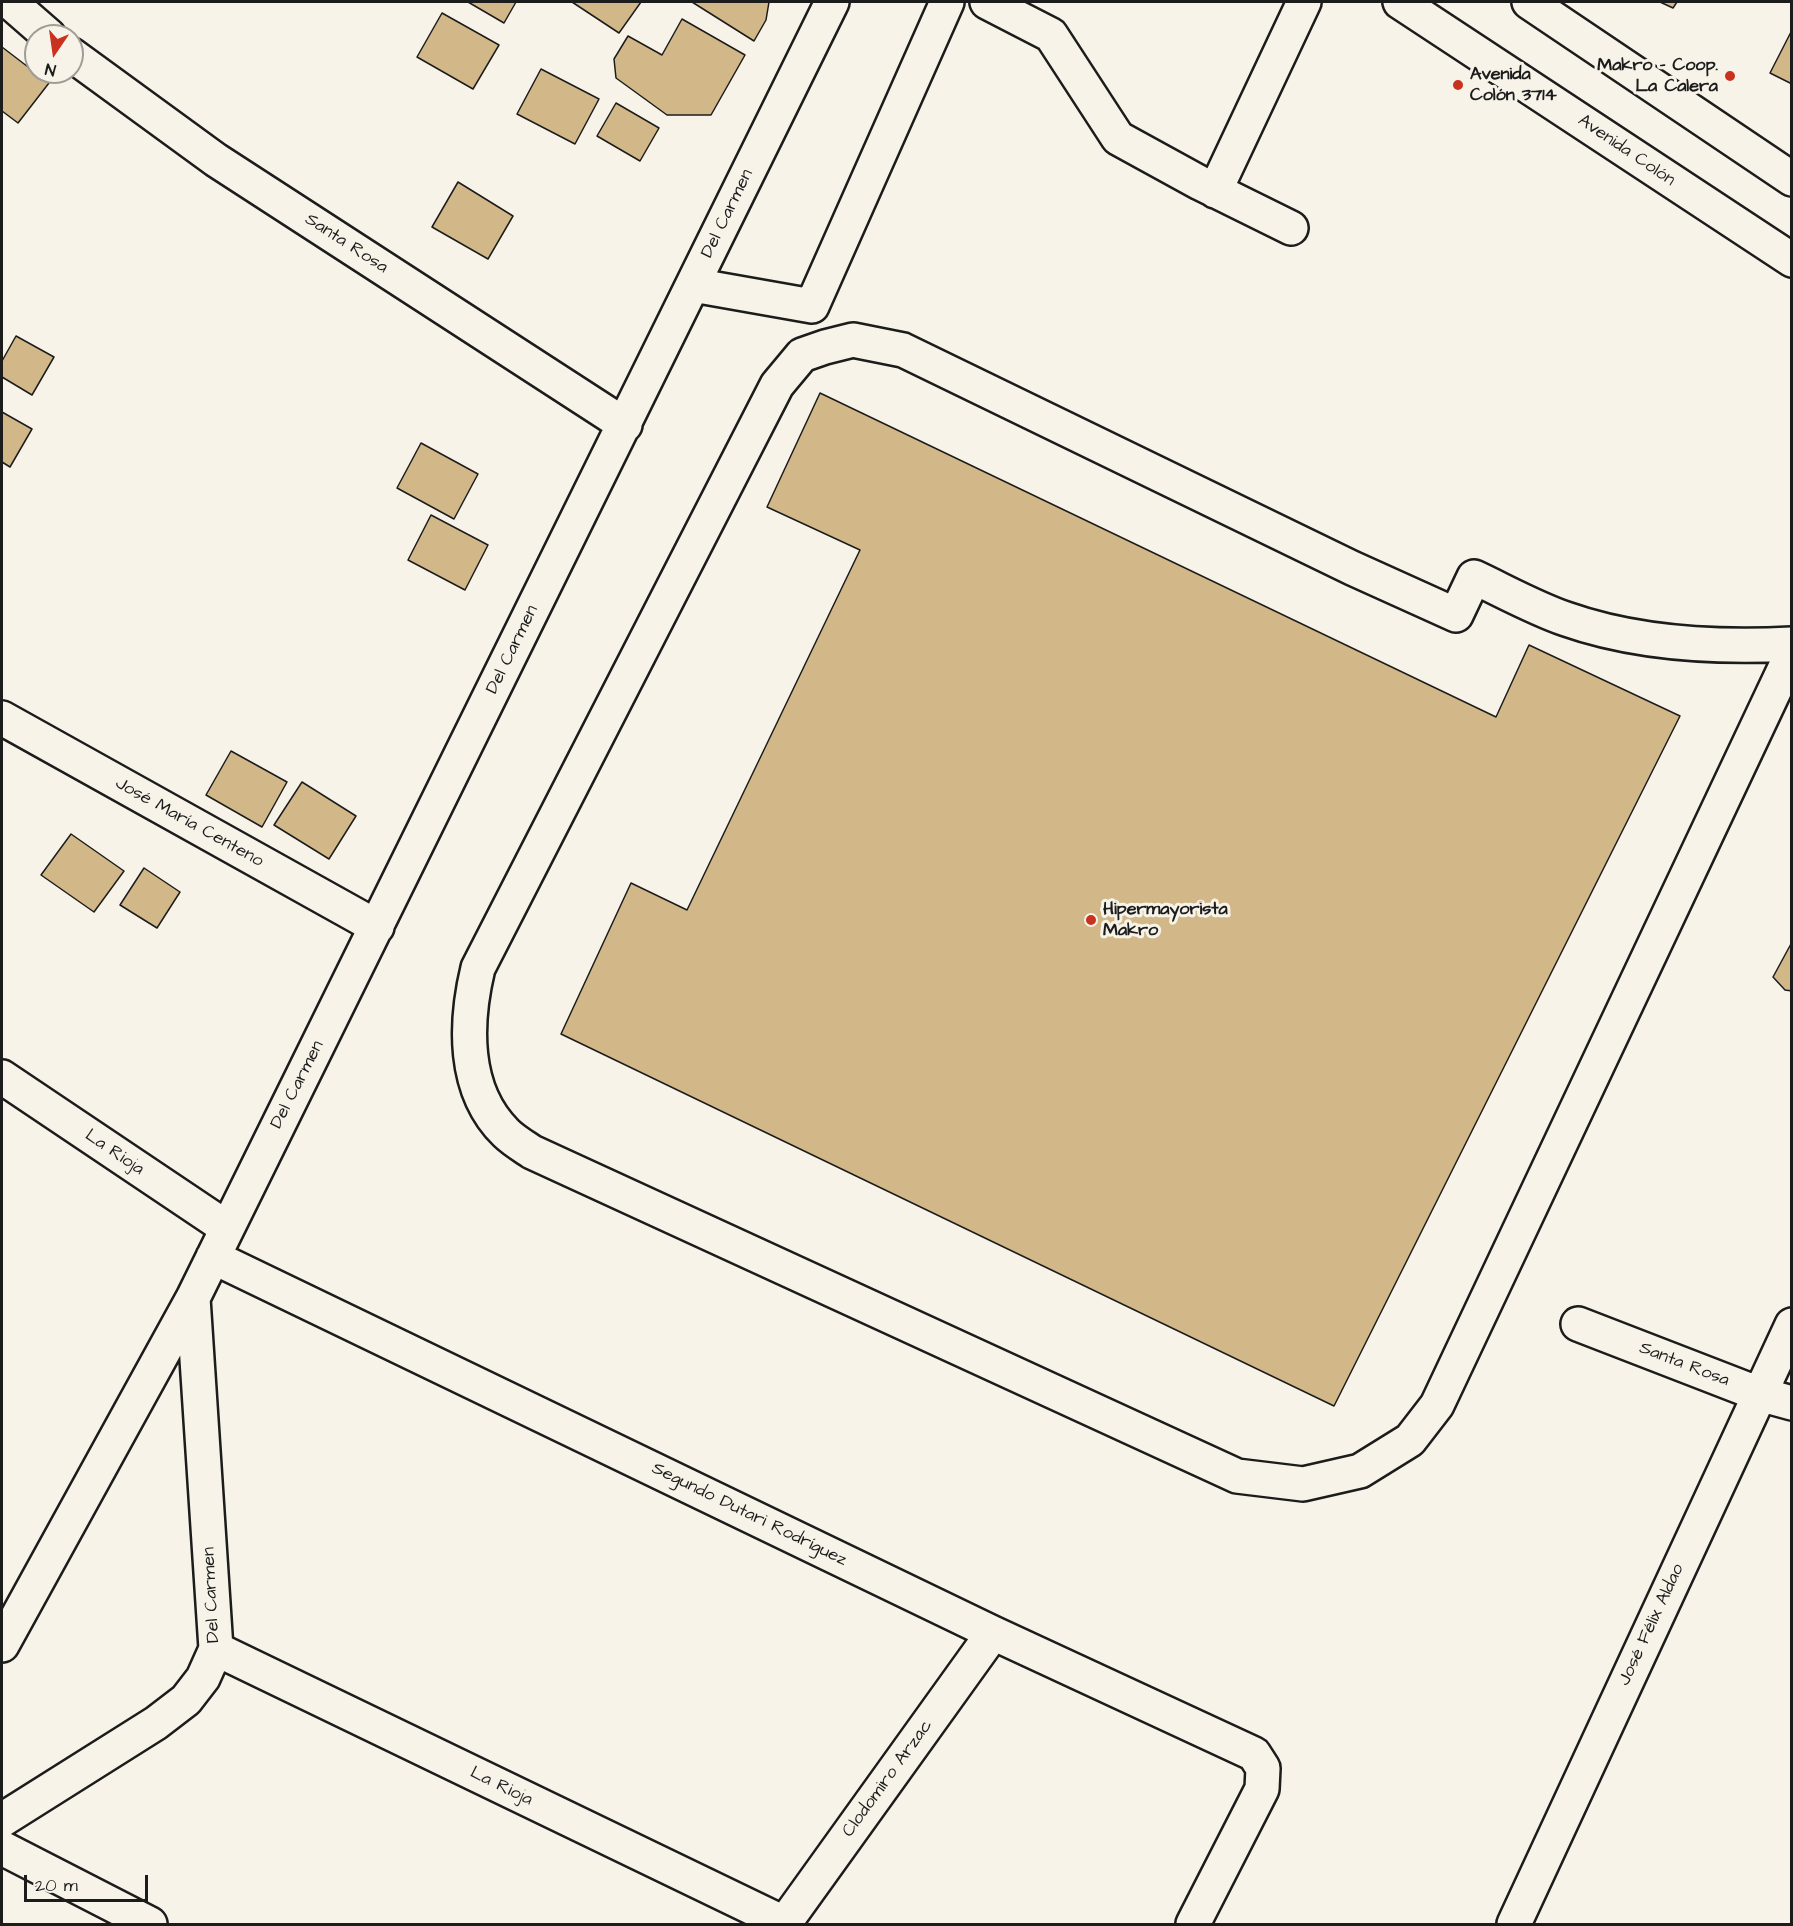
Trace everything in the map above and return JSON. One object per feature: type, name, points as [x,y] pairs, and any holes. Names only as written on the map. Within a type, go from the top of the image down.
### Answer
[{"type":"street","points":[[9,2],[35,24]]},
{"type":"street","name":"Del Carmen","points":[[2,1645],[194,1298],[832,2]]},
{"type":"street","points":[[693,285],[812,306],[947,2]]},
{"type":"street","points":[[987,2],[1051,35],[1118,138],[1215,191],[1291,228]]},
{"type":"street","points":[[1215,191],[1304,2]]},
{"type":"street","name":"Avenida Colón","points":[[1401,2],[1791,260]]},
{"type":"street","points":[[1529,2],[1791,179]]},
{"type":"street","name":"Santa Rosa","points":[[84,64],[216,160],[625,425]]},
{"type":"street","points":[[1791,644],[1701,645],[1598,629],[1563,618],[1474,577],[1456,615],[1352,568],[903,350],[853,339],[825,347],[802,355],[777,385],[478,968],[471,996],[469,1040],[473,1073],[486,1107],[506,1133],[532,1152],[1237,1476],[1303,1484],[1360,1471],[1410,1440],[1437,1405],[1791,653]]},
{"type":"street","name":"José María Centeno","points":[[2,718],[377,927]]},
{"type":"street","name":"La Rioja","points":[[2,1077],[227,1228]]},
{"type":"street","name":"Segundo Dutari Rodríguez","points":[[213,1257],[993,1633],[1254,1755],[1263,1768],[1262,1788],[1193,1924]]},
{"type":"street","name":"Del Carmen","points":[[2,1820],[156,1723],[186,1700],[203,1678],[216,1649],[194,1298]]},
{"type":"street","name":"Santa Rosa","points":[[1578,1324],[1759,1394],[1791,1403]]},
{"type":"street","name":"José Félix Aldao","points":[[1514,1924],[1791,1325]]},
{"type":"street","name":"Clodomiro Arzac","points":[[785,1924],[993,1633]]},
{"type":"street","name":"La Rioja","points":[[216,1649],[785,1924]]},
{"type":"street","points":[[2,1848],[150,1924]]},
{"type":"building","points":[[468,2],[516,2],[504,23]]},
{"type":"building","points":[[572,2],[641,2],[619,33]]},
{"type":"building","points":[[692,2],[769,2],[766,20],[754,41]]},
{"type":"building","points":[[1660,2],[1677,2],[1673,8]]},
{"type":"building","points":[[442,13],[499,45],[473,89],[417,57]]},
{"type":"building","points":[[682,19],[745,55],[711,115],[667,115],[616,78],[614,59],[628,36],[662,55]]},
{"type":"building","points":[[1792,30],[1792,84],[1770,73]]},
{"type":"building","points":[[2,47],[24,64],[24,84],[48,84],[18,123],[2,111]]},
{"type":"building","points":[[541,69],[599,99],[575,144],[517,114]]},
{"type":"building","points":[[616,103],[659,128],[640,161],[597,136]]},
{"type":"building","points":[[458,182],[513,216],[488,259],[432,227]]},
{"type":"building","points":[[16,336],[54,357],[32,395],[2,377],[2,361]]},
{"type":"building","points":[[820,393],[1496,717],[1529,645],[1680,716],[1334,1406],[561,1034],[631,883],[687,910],[860,550],[767,507]]},
{"type":"building","points":[[2,412],[32,429],[10,467],[2,462]]},
{"type":"building","points":[[421,443],[478,474],[454,519],[397,488]]},
{"type":"building","points":[[431,515],[488,545],[465,590],[408,560]]},
{"type":"building","points":[[231,751],[287,782],[262,827],[206,795]]},
{"type":"building","points":[[302,782],[356,816],[329,859],[274,825]]},
{"type":"building","points":[[71,834],[124,871],[94,912],[41,875]]},
{"type":"building","points":[[144,868],[180,892],[157,928],[120,905]]},
{"type":"building","points":[[1792,942],[1792,991],[1785,990],[1773,977]]},
{"type":"place","name":"Makro - Coop. La Calera","points":[[1730,76]]},
{"type":"place","name":"Avenida Colón 3714","points":[[1458,85]]},
{"type":"place","name":"Hipermayorista Makro","points":[[1091,920]]}]
